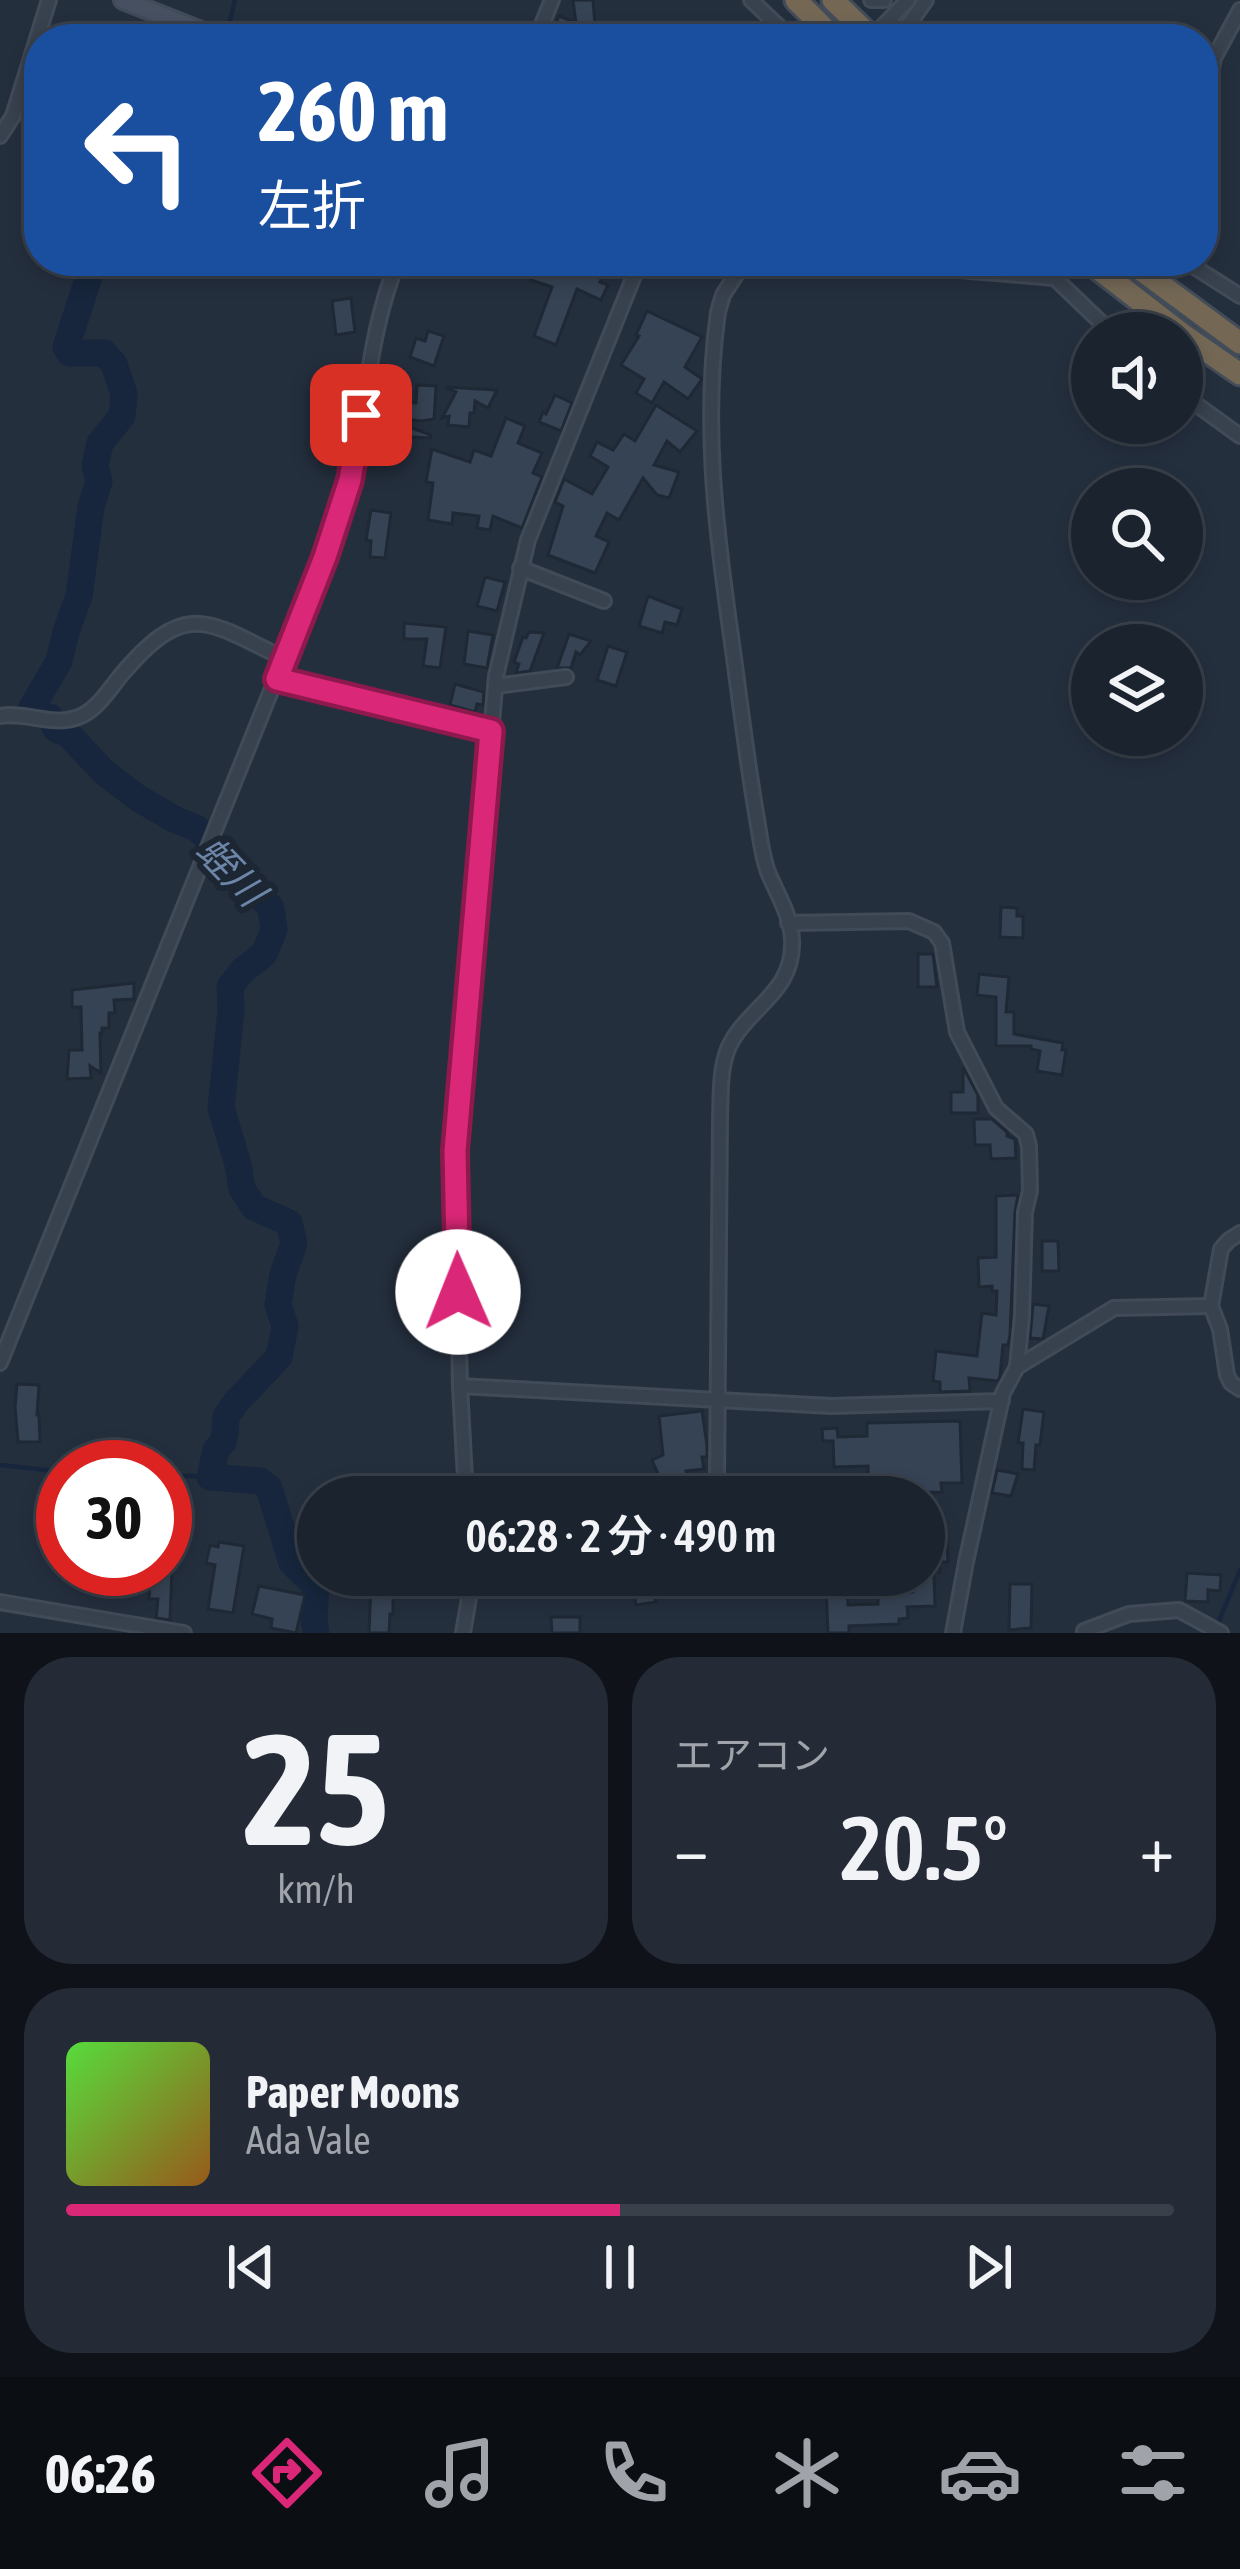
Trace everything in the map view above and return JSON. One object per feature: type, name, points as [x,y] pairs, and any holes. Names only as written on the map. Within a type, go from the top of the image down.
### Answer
[{"type":"highway","points":[[796,0],[821,24]]},
{"type":"highway","points":[[833,0],[866,24]]},
{"type":"highway","points":[[1107,276],[1154,312]]},
{"type":"highway","points":[[1149,276],[1240,343]]},
{"type":"highway","points":[[1203,348],[1240,374]]},
{"type":"street","points":[[123,0],[184,24]]},
{"type":"street","points":[[751,0],[776,24]]},
{"type":"street","points":[[871,0],[884,0]]},
{"type":"street","points":[[886,24],[908,0]]},
{"type":"street","points":[[1218,51],[1240,10]]},
{"type":"street","points":[[0,136],[13,116],[24,81]]},
{"type":"street","points":[[0,1363],[325,557],[350,480],[373,341],[392,276]]},
{"type":"street","points":[[465,1476],[455,1151],[498,657],[528,540],[634,276]]},
{"type":"street","points":[[717,1476],[724,1064],[730,1042],[782,980],[792,951],[788,922],[767,870],[757,820],[712,480],[709,417],[718,312],[736,276]]},
{"type":"street","points":[[1030,276],[1054,278],[1090,312]]},
{"type":"street","points":[[1209,276],[1240,296]]},
{"type":"street","points":[[1203,409],[1240,436]]},
{"type":"street","points":[[520,568],[604,602]]},
{"type":"street","points":[[0,716],[15,713],[53,721],[86,714],[146,646],[177,626],[197,622],[285,659]]},
{"type":"street","points":[[495,686],[566,676]]},
{"type":"street","points":[[277,679],[491,731]]},
{"type":"street","points":[[788,922],[909,921],[934,932],[942,943],[957,1032],[996,1108],[1025,1134],[1029,1146],[1030,1191],[1024,1213],[1016,1367],[1001,1401],[953,1633]]},
{"type":"street","points":[[1240,1233],[1220,1249],[1210,1306],[1220,1329],[1227,1375],[1240,1390]]},
{"type":"street","points":[[1016,1367],[1114,1308],[1210,1306]]},
{"type":"street","points":[[460,1386],[831,1406],[1001,1401]]},
{"type":"street","points":[[463,1633],[469,1596]]},
{"type":"street","points":[[0,1602],[184,1633]]},
{"type":"street","points":[[1084,1630],[1129,1614],[1180,1610],[1221,1633]]},
{"type":"street","points":[[1142,1613],[1143,1633]]},
{"type":"building","points":[[573,0],[593,0],[595,24],[556,24],[559,16],[576,23]]},
{"type":"building","points":[[532,276],[603,276],[600,282],[608,285],[601,300],[577,289],[556,345],[534,336],[552,287],[531,280]]},
{"type":"building","points":[[351,298],[355,332],[336,335],[332,301]]},
{"type":"building","points":[[647,311],[702,337],[685,367],[702,379],[688,399],[664,382],[652,403],[636,393],[644,379],[621,365],[639,336]]},
{"type":"building","points":[[428,331],[444,336],[434,366],[410,357],[416,338],[425,341]]},
{"type":"building","points":[[417,385],[436,386],[434,419],[402,419],[401,424],[430,438],[393,436],[390,402],[416,403]]},
{"type":"building","points":[[445,387],[497,390],[488,408],[475,401],[469,427],[448,425],[449,416],[442,418],[456,392]]},
{"type":"building","points":[[555,395],[572,403],[561,431],[539,422]]},
{"type":"building","points":[[656,405],[697,431],[680,452],[667,441],[654,465],[679,472],[669,498],[657,495],[643,478],[619,520],[607,513],[596,536],[609,542],[595,573],[548,555],[563,506],[555,502],[564,479],[592,494],[608,467],[590,456],[597,442],[613,450],[624,434],[635,441]]},
{"type":"building","points":[[506,418],[525,426],[518,443],[542,453],[533,473],[542,477],[522,528],[493,516],[490,530],[477,528],[479,516],[453,513],[452,524],[428,520],[433,483],[426,482],[432,449],[470,462],[474,450],[491,456]]},
{"type":"building","points":[[371,510],[391,513],[385,558],[370,557],[371,541],[366,540]]},
{"type":"building","points":[[485,577],[505,582],[497,611],[477,606]]},
{"type":"building","points":[[648,596],[682,609],[677,625],[665,622],[662,633],[639,626]]},
{"type":"building","points":[[404,623],[446,627],[440,668],[423,666],[427,639],[404,639]]},
{"type":"building","points":[[468,631],[493,635],[487,668],[464,664]]},
{"type":"building","points":[[529,632],[544,633],[530,671],[516,673],[519,664],[514,662]]},
{"type":"building","points":[[569,634],[591,641],[580,655],[576,652],[571,668],[557,668]]},
{"type":"building","points":[[608,646],[627,652],[616,686],[597,680]]},
{"type":"building","points":[[455,684],[484,692],[483,705],[477,704],[475,712],[450,705]]},
{"type":"building","points":[[1001,907],[1017,908],[1017,916],[1023,916],[1023,938],[1000,937]]},
{"type":"building","points":[[918,954],[933,954],[937,987],[918,987]]},
{"type":"building","points":[[979,974],[1009,977],[1006,1012],[1014,1012],[1014,1034],[1063,1043],[1062,1075],[1037,1071],[1040,1051],[1031,1046],[996,1046],[996,997],[977,995]]},
{"type":"building","points":[[134,983],[134,999],[114,1000],[109,1028],[100,1033],[101,1073],[90,1066],[91,1078],[67,1079],[69,1050],[82,1050],[81,1007],[72,1007],[72,990]]},
{"type":"building","points":[[963,1067],[978,1095],[978,1113],[951,1113],[951,1092],[963,1092]]},
{"type":"building","points":[[974,1119],[992,1119],[1015,1139],[1016,1158],[991,1159],[990,1145],[975,1145]]},
{"type":"building","points":[[1018,1195],[1010,1335],[1008,1345],[1003,1345],[1000,1376],[998,1381],[969,1378],[970,1391],[940,1392],[940,1382],[933,1381],[936,1351],[977,1356],[982,1313],[996,1315],[997,1291],[992,1286],[979,1287],[978,1258],[996,1257],[996,1196]]},
{"type":"building","points":[[1042,1241],[1058,1241],[1059,1271],[1042,1271]]},
{"type":"building","points":[[1033,1304],[1049,1306],[1043,1339],[1030,1338]]},
{"type":"building","points":[[17,1384],[39,1385],[40,1440],[18,1442]]},
{"type":"building","points":[[1023,1409],[1044,1412],[1034,1470],[1022,1469],[1023,1443],[1018,1443]]},
{"type":"building","points":[[702,1411],[707,1445],[704,1469],[686,1471],[688,1476],[659,1476],[652,1460],[663,1455],[659,1416]]},
{"type":"building","points":[[960,1421],[962,1483],[945,1483],[945,1476],[868,1476],[868,1466],[834,1467],[833,1441],[823,1441],[822,1429],[837,1428],[838,1437],[867,1436],[867,1423]]},
{"type":"building","points":[[997,1470],[1018,1474],[1011,1496],[992,1493]]},
{"type":"building","points":[[219,1542],[244,1546],[233,1613],[208,1609],[215,1565],[206,1563],[210,1545],[218,1547]]},
{"type":"building","points":[[1187,1573],[1221,1575],[1220,1591],[1208,1590],[1208,1602],[1185,1601]]},
{"type":"building","points":[[1010,1584],[1032,1584],[1031,1628],[1009,1630]]},
{"type":"building","points":[[259,1586],[305,1596],[296,1633],[271,1628],[272,1619],[252,1614]]},
{"type":"building","points":[[171,1596],[170,1620],[156,1618],[158,1599],[149,1599]]},
{"type":"building","points":[[371,1596],[393,1596],[389,1633],[369,1633]]},
{"type":"building","points":[[634,1596],[655,1596],[656,1602],[636,1605]]},
{"type":"building","points":[[826,1596],[848,1596],[848,1605],[878,1604],[878,1596],[935,1596],[935,1606],[907,1607],[908,1618],[899,1619],[899,1624],[849,1626],[849,1633],[828,1633]]},
{"type":"building","points":[[551,1617],[580,1617],[580,1633],[552,1633]]},
{"type":"waterway","points":[[229,24],[235,0]]},
{"type":"waterway","name":"蛭川","points":[[89,276],[66,347],[70,353],[104,353],[114,364],[124,394],[122,416],[100,443],[95,466],[99,481],[79,596],[59,661],[31,709],[50,717],[56,729],[68,734],[104,772],[138,798],[196,828],[271,908],[274,930],[264,954],[230,987],[221,1108],[242,1189],[254,1207],[289,1223],[294,1244],[278,1305],[285,1326],[279,1357],[226,1417],[210,1477],[260,1481],[269,1488],[292,1563],[316,1585],[316,1633]]},
{"type":"waterway","points":[[0,1465],[36,1469]]},
{"type":"waterway","points":[[192,1476],[210,1477]]},
{"type":"waterway","points":[[1217,1626],[1240,1570]]},
{"type":"route","points":[[361,415],[350,480],[277,679],[491,731],[455,1151],[458,1292]]}]
